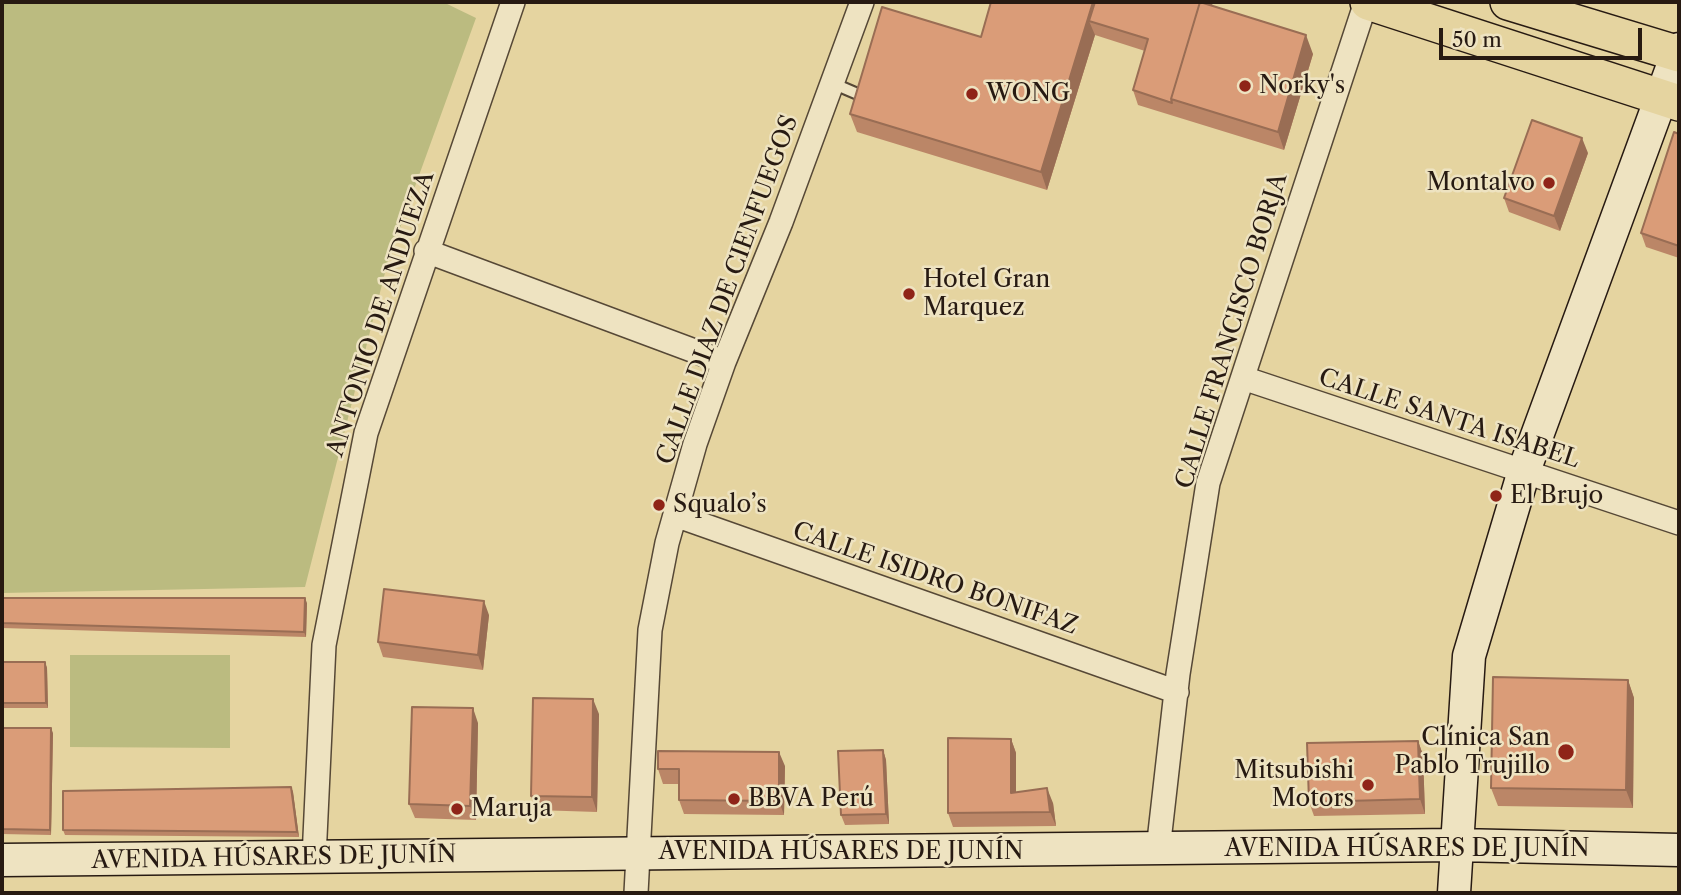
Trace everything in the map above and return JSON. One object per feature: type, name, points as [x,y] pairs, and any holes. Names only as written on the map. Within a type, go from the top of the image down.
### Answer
[{"type":"main road","points":[[1367,2],[1670,100]]},
{"type":"main road","points":[[1508,2],[1679,52]]},
{"type":"street","name":"ANTONIO DE ANDUEZA","points":[[314,858],[324,645],[366,433],[513,2]]},
{"type":"street","name":"CALLE DIAZ DE CIENFUEGOS","points":[[636,893],[650,630],[676,515],[695,444],[724,362],[862,2]]},
{"type":"street","name":"CALLE FRANCISCO BORJA","points":[[1158,850],[1177,692],[1208,483],[1367,2]]},
{"type":"street","points":[[1454,893],[1469,656],[1524,471],[1670,100],[1679,52]]},
{"type":"street","points":[[426,251],[724,362]]},
{"type":"street","name":"CALLE SANTA ISABEL","points":[[1243,378],[1679,523]]},
{"type":"street","name":"CALLE ISIDRO BONIFAZ","points":[[676,515],[1177,692]]},
{"type":"street","name":"AVENIDA HÚSARES DE JUNÍN","points":[[2,860],[1457,845],[1679,850]]},
{"type":"lane","points":[[832,83],[880,104]]},
{"type":"green space","points":[[2,2],[443,2],[476,18],[388,261],[305,587],[2,593]]},
{"type":"green space","points":[[70,655],[230,655],[230,748],[70,747]]},
{"type":"building","name":"WONG","points":[[991,2],[1093,2],[1041,172],[850,114],[882,7],[981,37]]},
{"type":"building","points":[[1095,2],[1200,2],[1172,103],[1133,90],[1148,39],[1089,21]]},
{"type":"building","name":"Norky's","points":[[1200,2],[1306,35],[1278,132],[1171,99]]},
{"type":"building","name":"Montalvo","points":[[1532,120],[1582,138],[1554,216],[1504,198]]},
{"type":"building","points":[[1674,132],[1679,134],[1679,246],[1641,233]]},
{"type":"building","points":[[384,589],[484,601],[478,655],[378,642]]},
{"type":"building","points":[[2,598],[305,598],[304,632],[2,623]]},
{"type":"building","points":[[2,662],[45,662],[46,703],[2,703]]},
{"type":"building","name":"Clínica San Pablo Trujillo","points":[[1493,677],[1628,680],[1626,790],[1491,788]]},
{"type":"building","points":[[533,698],[593,699],[592,797],[531,796]]},
{"type":"building","points":[[412,707],[473,708],[470,806],[409,804]]},
{"type":"building","points":[[2,728],[51,728],[50,830],[2,829]]},
{"type":"building","points":[[948,738],[1011,739],[1011,793],[1047,788],[1050,812],[948,813]]},
{"type":"building","name":"Mitsubishi Motors","points":[[1418,741],[1420,799],[1309,802],[1307,743]]},
{"type":"building","points":[[883,750],[886,814],[841,815],[838,751]]},
{"type":"building","name":"BBVA Perú","points":[[658,751],[779,752],[779,801],[679,800],[679,769],[658,769]]},
{"type":"building","points":[[291,787],[297,832],[63,830],[63,791]]},
{"type":"place","name":"Norky's","points":[[1245,86]]},
{"type":"place","name":"WONG","points":[[972,94]]},
{"type":"place","name":"Montalvo","points":[[1549,183]]},
{"type":"place","name":"Hotel Gran Marquez","points":[[909,294]]},
{"type":"place","name":"El Brujo","points":[[1496,496]]},
{"type":"place","name":"Squalo’s","points":[[659,505]]},
{"type":"place","name":"Clínica San Pablo Trujillo","points":[[1566,752]]},
{"type":"place","name":"Mitsubishi Motors","points":[[1368,785]]},
{"type":"place","name":"BBVA Perú","points":[[734,799]]},
{"type":"place","name":"Maruja","points":[[457,809]]}]
